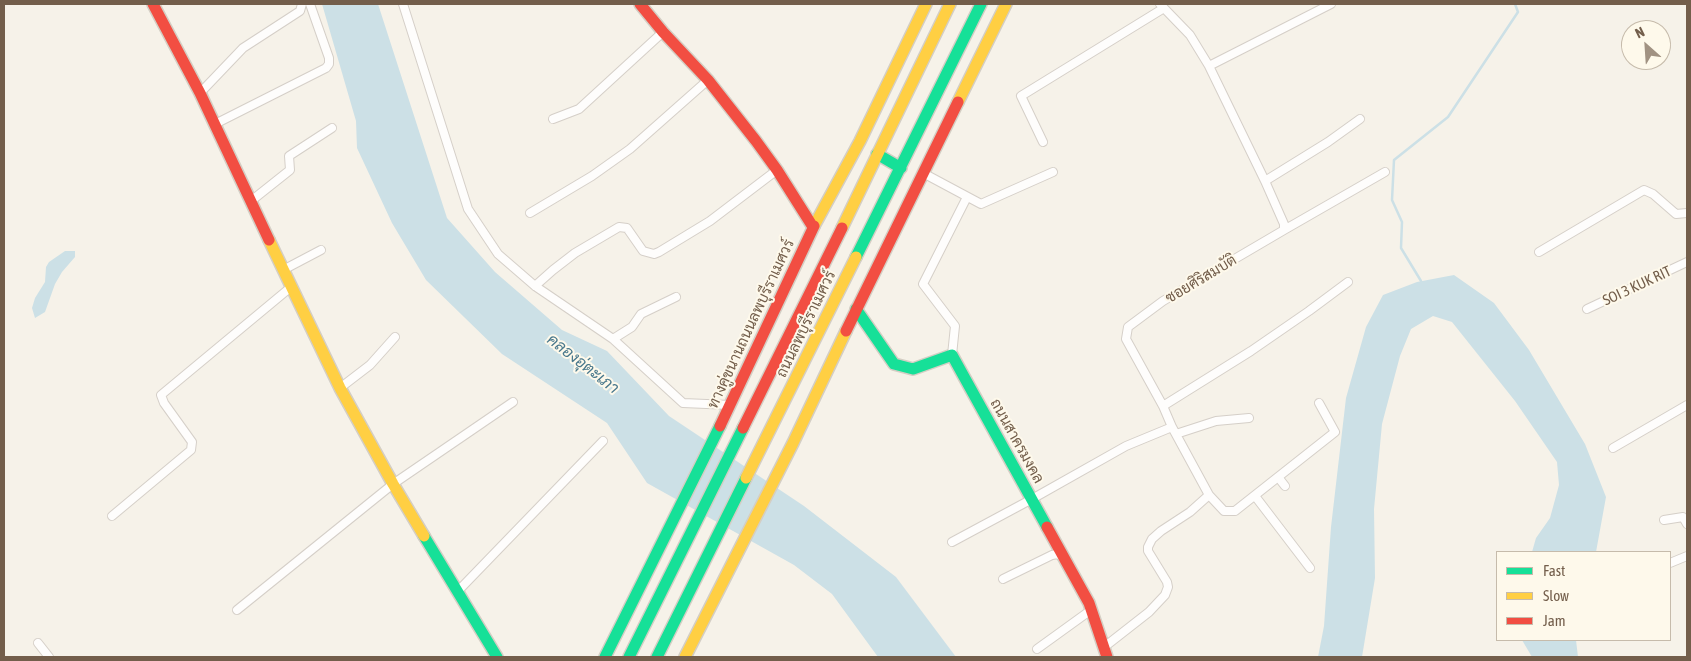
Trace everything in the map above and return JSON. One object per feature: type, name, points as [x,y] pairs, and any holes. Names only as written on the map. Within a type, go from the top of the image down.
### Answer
[{"type":"main road","points":[[153,4],[200,93],[340,388],[393,484],[497,657]]},
{"type":"main road","points":[[640,4],[663,32],[708,80],[777,170],[813,227]]},
{"type":"main road","name":"ทางคู่ขนานถนนลพบุรีราเมศวร์","points":[[605,657],[729,407],[813,227],[860,141],[926,4]]},
{"type":"main road","name":"ถนนลพบุรีราเมศวร์","points":[[629,657],[812,290],[950,4]]},
{"type":"main road","name":"ถนนลพบุรีราเมศวร์","points":[[657,657],[981,4]]},
{"type":"main road","points":[[685,657],[793,443],[856,309],[1006,4]]},
{"type":"main road","points":[[877,154],[901,168]]},
{"type":"main road","points":[[856,309],[894,364],[913,368],[952,355]]},
{"type":"main road","name":"ถนนสาครมงคล","points":[[952,355],[1091,610],[1105,653]]},
{"type":"street","points":[[200,93],[243,48],[300,11],[302,4]]},
{"type":"street","points":[[215,124],[326,68],[329,64],[329,58],[310,4]]},
{"type":"street","points":[[403,4],[468,209],[498,254],[535,286],[613,339],[683,403],[729,407]]},
{"type":"street","points":[[1209,66],[1331,4]]},
{"type":"street","points":[[1043,142],[1021,96],[1162,6],[1190,35],[1209,66],[1265,181],[1284,224],[1284,230]]},
{"type":"street","points":[[553,119],[578,109],[663,32]]},
{"type":"street","points":[[530,213],[592,176],[630,149],[708,80]]},
{"type":"street","points":[[1265,181],[1328,142],[1360,119]]},
{"type":"street","points":[[251,201],[290,170],[289,156],[332,128]]},
{"type":"street","points":[[535,286],[552,270],[575,253],[619,227],[626,228],[643,251],[654,254],[659,252],[710,221],[777,170]]},
{"type":"street","points":[[923,173],[981,204],[1053,172]]},
{"type":"street","name":"ซอยศิริสมบัติ","points":[[1209,496],[1126,339],[1128,327],[1162,302],[1386,172]]},
{"type":"street","points":[[1539,252],[1644,190],[1653,194],[1676,214],[1687,213]]},
{"type":"street","points":[[952,355],[955,326],[923,284],[967,197]]},
{"type":"street","points":[[283,270],[321,250]]},
{"type":"street","name":"SOI 3 KUK RIT","points":[[1587,309],[1687,262]]},
{"type":"street","points":[[1163,406],[1258,346],[1348,282]]},
{"type":"street","points":[[112,516],[191,450],[192,442],[164,404],[161,395],[291,287]]},
{"type":"street","points":[[613,339],[632,327],[641,314],[676,297]]},
{"type":"street","points":[[340,388],[370,364],[395,337]]},
{"type":"street","points":[[237,610],[393,484],[513,402]]},
{"type":"street","points":[[1105,653],[1165,595],[1168,587],[1167,582],[1148,551],[1148,546],[1152,539],[1209,496],[1224,511],[1235,511],[1334,432],[1319,403]]},
{"type":"street","points":[[1612,448],[1687,405]]},
{"type":"street","points":[[1176,434],[1216,421],[1249,418]]},
{"type":"street","points":[[952,542],[1032,500],[1126,446],[1172,427]]},
{"type":"street","points":[[458,591],[603,441]]},
{"type":"street","points":[[1278,477],[1285,486]]},
{"type":"street","points":[[1255,496],[1310,568]]},
{"type":"street","points":[[1664,520],[1686,519]]},
{"type":"street","points":[[1003,579],[1052,555],[1058,554],[1064,558]]},
{"type":"street","points":[[1671,563],[1687,556]]},
{"type":"street","points":[[1037,649],[1091,610]]},
{"type":"street","points":[[38,643],[49,657]]},
{"type":"water","name":"คลองอุ่ตะเภา","points":[[322,4],[378,4],[447,218],[495,272],[562,330],[607,351],[669,416],[804,506],[896,577],[956,657],[878,657],[832,594],[794,565],[647,483],[607,423],[502,354],[426,280],[392,223],[357,148],[356,121]]},
{"type":"water","points":[[65,251],[75,251],[75,257],[62,272],[55,284],[45,312],[35,318],[32,308],[35,298],[45,282],[46,267],[49,262]]},
{"type":"water","points":[[1454,275],[1494,303],[1529,350],[1585,444],[1606,497],[1596,551],[1532,551],[1536,538],[1550,518],[1559,485],[1557,462],[1515,401],[1452,322],[1433,316],[1411,329],[1400,356],[1382,424],[1374,509],[1375,578],[1362,657],[1318,657],[1324,626],[1331,527],[1346,398],[1366,327],[1383,295],[1417,282]]},
{"type":"water","points":[[1523,641],[1576,641],[1578,657],[1532,657]]},
{"type":"waterway","points":[[1421,281],[1401,248],[1402,222],[1392,200],[1394,160],[1448,117],[1518,12],[1515,4]]},
{"type":"traffic: fast","points":[[856,257],[981,4]]},
{"type":"traffic: fast","points":[[877,154],[901,168]]},
{"type":"traffic: fast","points":[[856,309],[894,364],[913,369],[952,355],[1047,527]]},
{"type":"traffic: fast","points":[[605,657],[720,426]]},
{"type":"traffic: fast","points":[[629,657],[743,428]]},
{"type":"traffic: fast","points":[[657,657],[746,478]]},
{"type":"traffic: fast","points":[[424,536],[497,657]]},
{"type":"traffic: slow","points":[[814,226],[860,141],[926,4]]},
{"type":"traffic: slow","points":[[842,228],[950,4]]},
{"type":"traffic: slow","points":[[958,102],[1006,4]]},
{"type":"traffic: slow","points":[[269,240],[340,388],[424,536]]},
{"type":"traffic: slow","points":[[746,478],[856,257]]},
{"type":"traffic: slow","points":[[685,657],[793,443],[846,331]]},
{"type":"traffic: jam","points":[[153,4],[200,93],[269,240]]},
{"type":"traffic: jam","points":[[640,4],[663,32],[708,80],[756,141],[813,227]]},
{"type":"traffic: jam","points":[[846,331],[958,102]]},
{"type":"traffic: jam","points":[[720,426],[814,226]]},
{"type":"traffic: jam","points":[[743,428],[842,228]]},
{"type":"traffic: jam","points":[[1047,527],[1089,603],[1107,657]]}]
